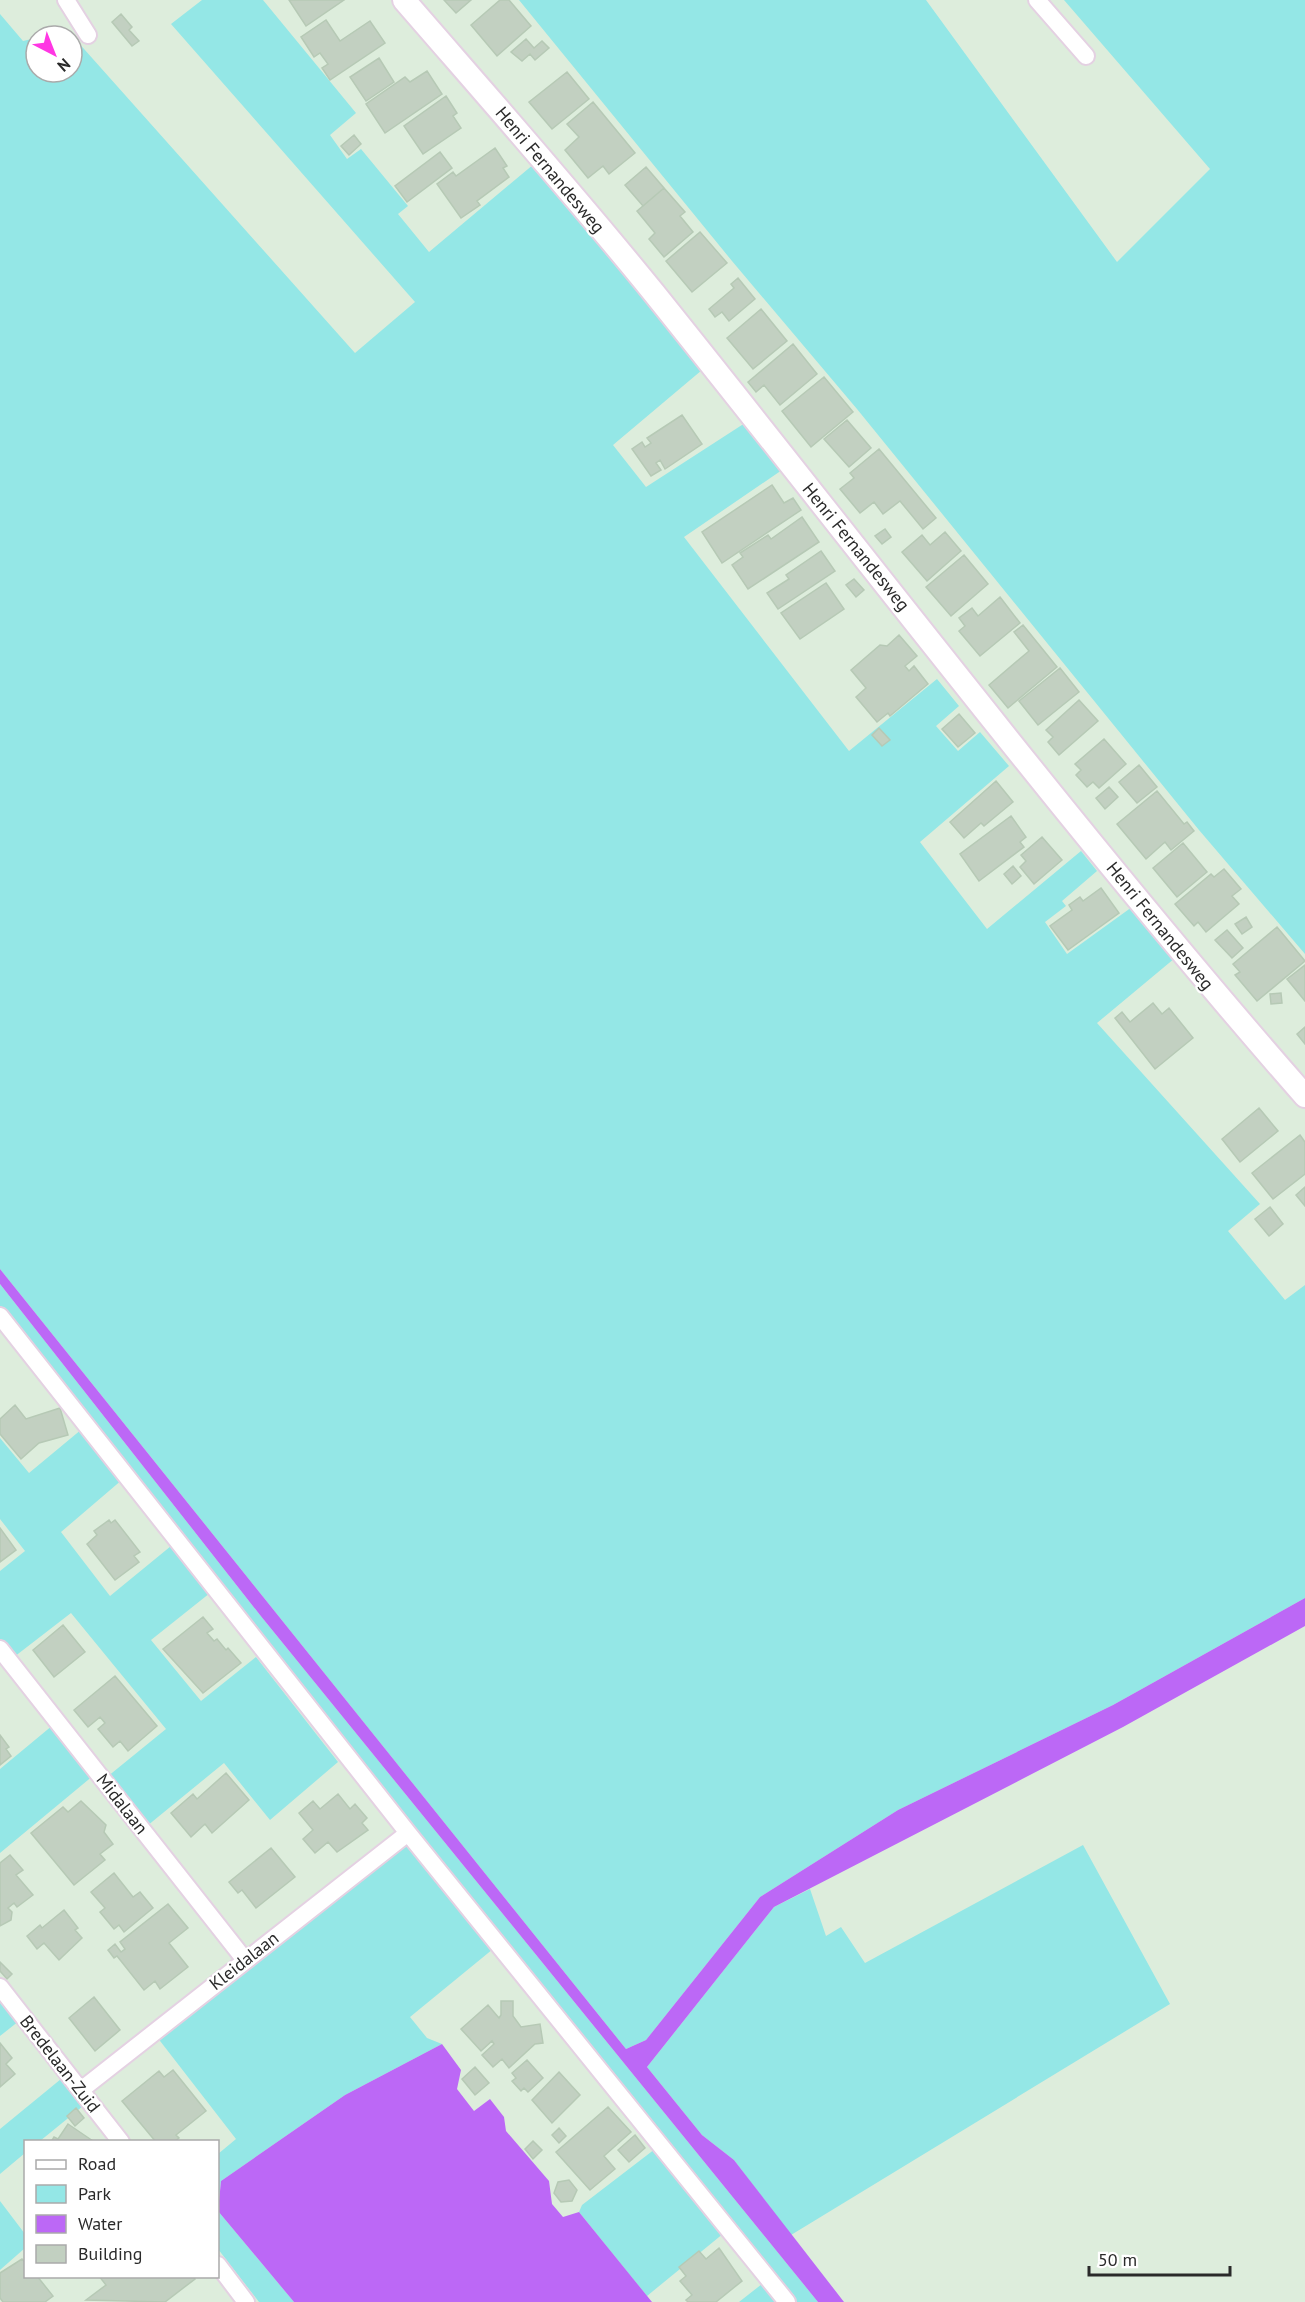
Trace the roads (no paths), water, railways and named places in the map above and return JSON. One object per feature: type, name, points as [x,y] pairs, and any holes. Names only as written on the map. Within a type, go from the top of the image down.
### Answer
[{"type":"street","points":[[66,0],[88,35]]},
{"type":"street","name":"Henri Fernandesweg","points":[[404,0],[652,291],[1084,834],[1226,1006],[1305,1096]]},
{"type":"street","points":[[1037,0],[1086,56]]},
{"type":"street","points":[[0,1316],[408,1833],[787,2302]]},
{"type":"street","name":"Midalaan","points":[[0,1649],[245,1960]]},
{"type":"street","name":"Kleidalaan","points":[[81,2090],[408,1833]]},
{"type":"street","name":"Bredelaan-Zuid","points":[[0,1987],[119,2140]]},
{"type":"street","points":[[219,2266],[246,2302]]},
{"type":"water","points":[[0,1269],[626,2049],[646,2040],[760,1897],[898,1810],[1113,1705],[1305,1598],[1305,1626],[1123,1727],[774,1907],[647,2067],[702,2135],[734,2160],[844,2302],[818,2302],[260,1615],[0,1284]]},
{"type":"water","points":[[442,2044],[461,2070],[457,2089],[474,2111],[490,2099],[504,2117],[506,2131],[549,2181],[552,2204],[563,2217],[579,2212],[652,2302],[294,2302],[219,2212],[221,2181],[345,2095]]}]
